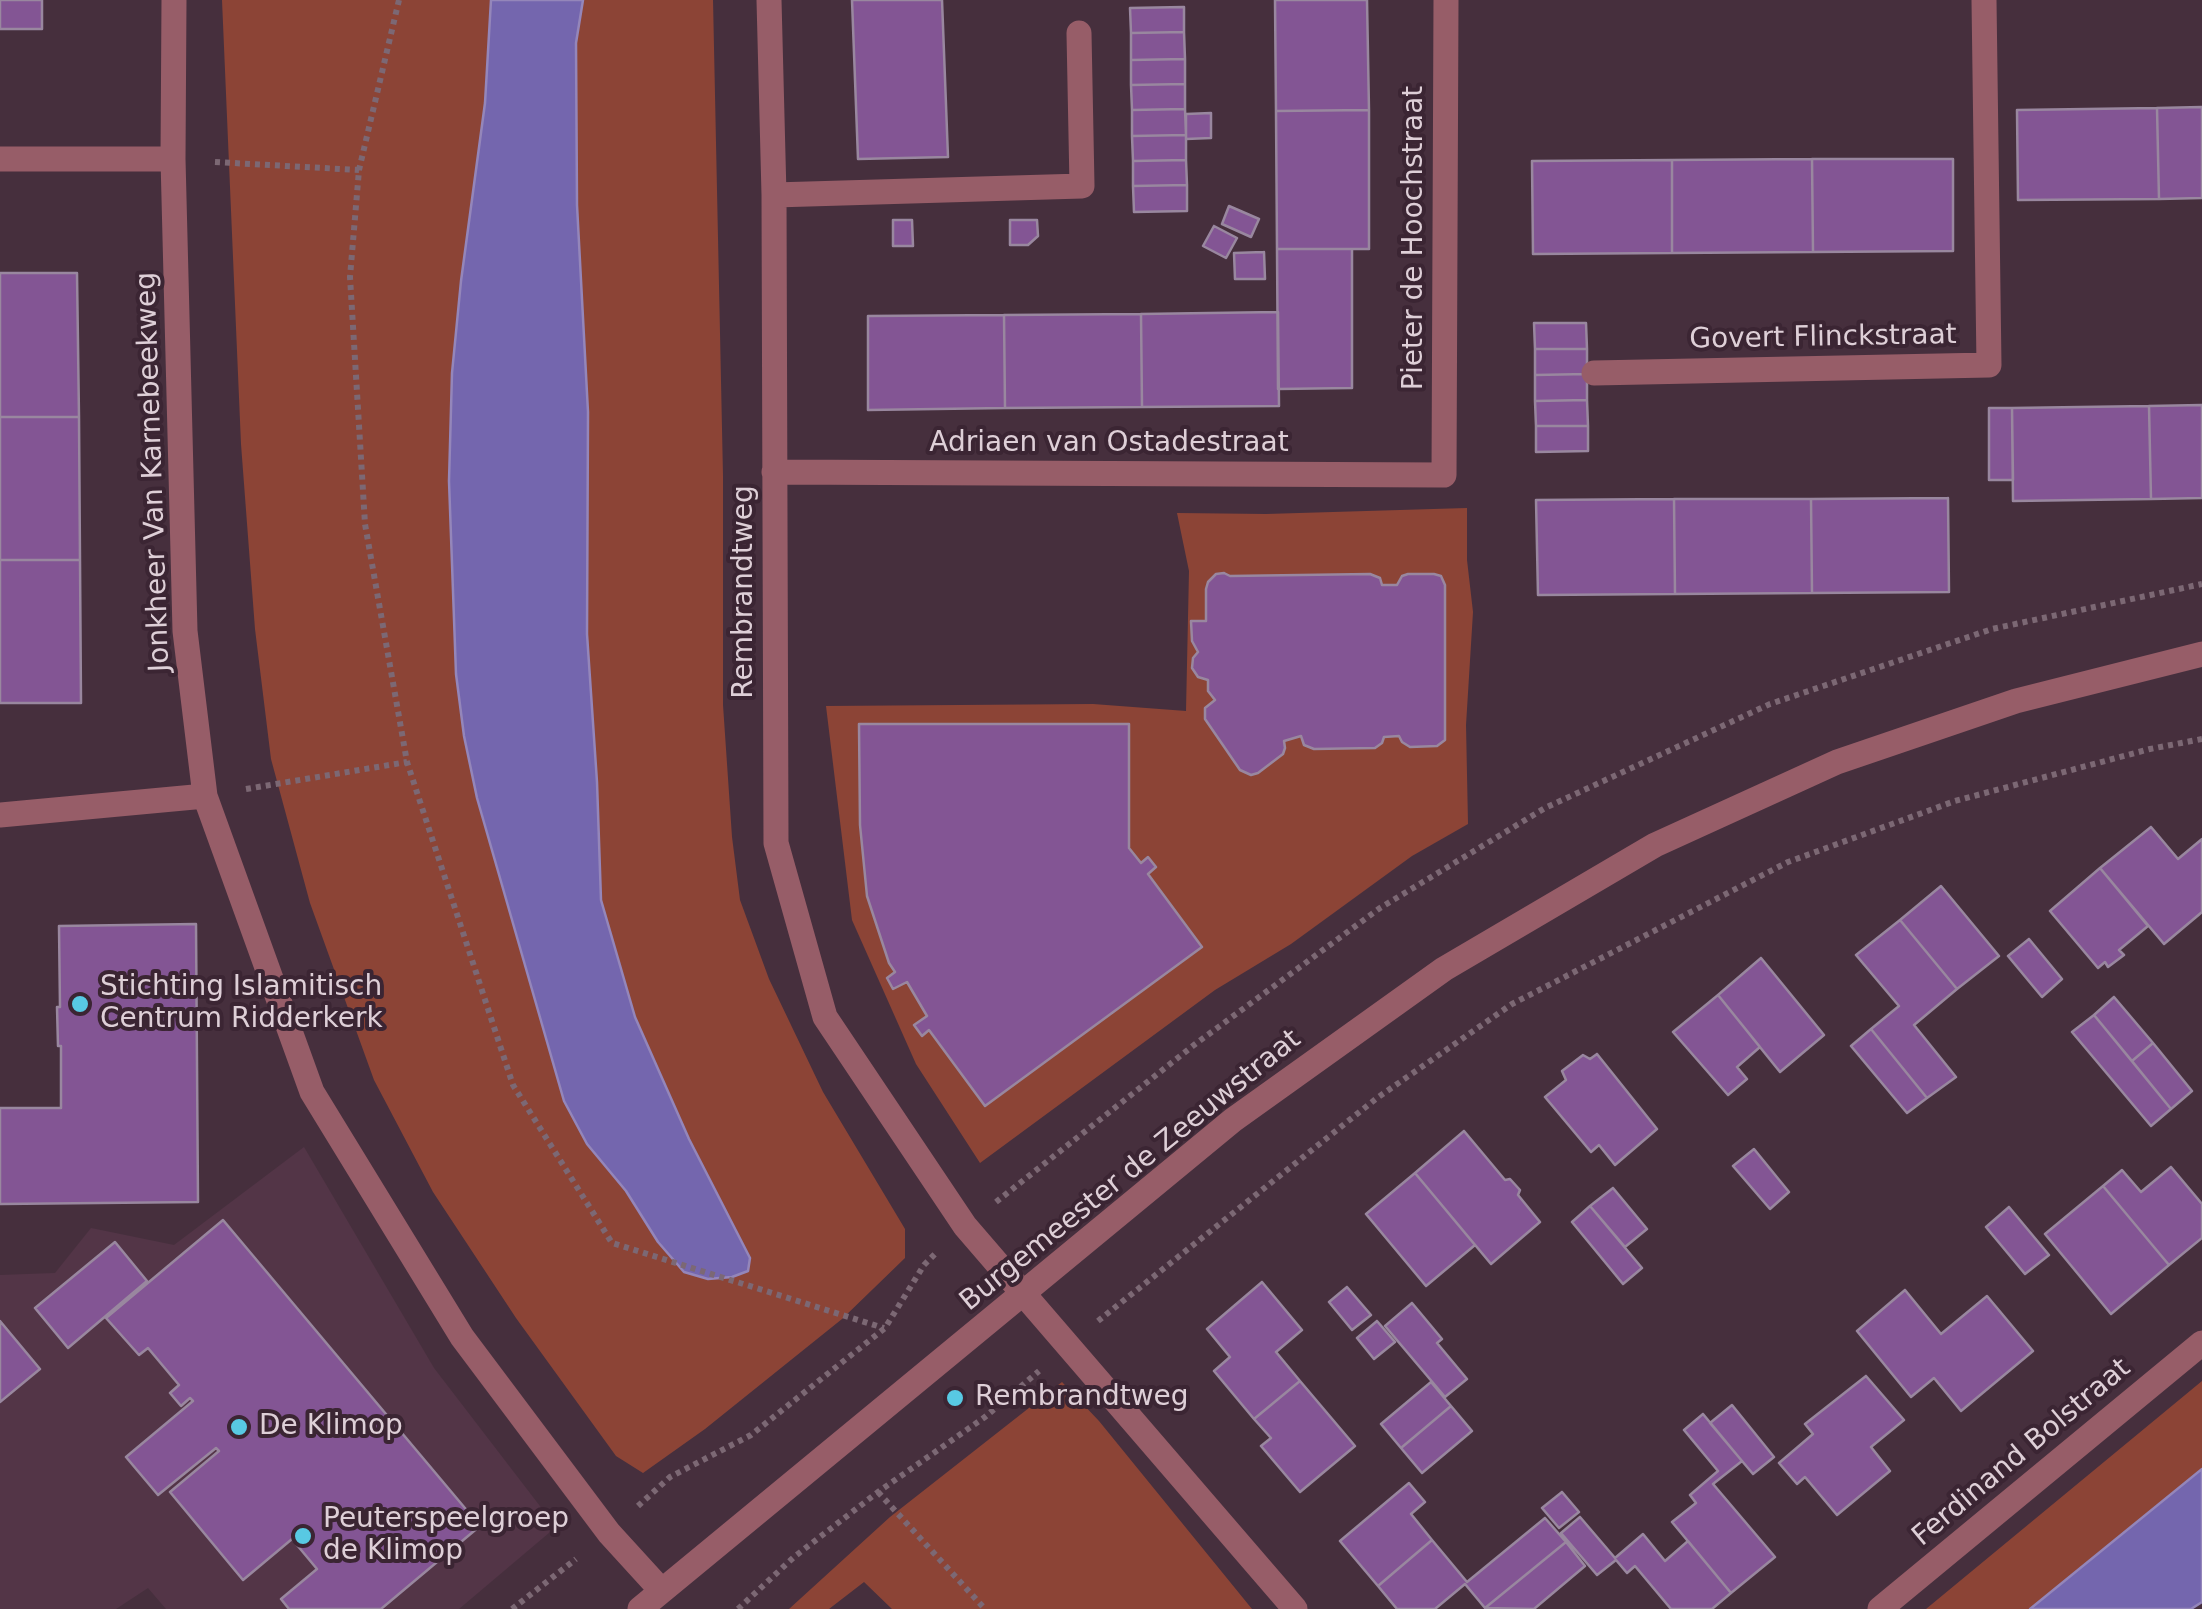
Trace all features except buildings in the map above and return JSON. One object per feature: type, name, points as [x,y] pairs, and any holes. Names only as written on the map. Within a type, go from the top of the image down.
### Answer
[{"type":"street","name":"Jonkheer Van Karnebeekweg","points":[[174,0],[173,159],[185,631],[206,796],[312,1092],[462,1337],[608,1533],[661,1590]]},
{"type":"street","name":"Rembrandtweg","points":[[769,0],[774,195],[776,842],[824,1017],[964,1226],[1022,1294]]},
{"type":"street","name":"Pieter de Hoochstraat","points":[[1444,476],[1446,0]]},
{"type":"street","name":"Govert Flinckstraat","points":[[1594,372],[1988,365],[1984,0]]},
{"type":"street","points":[[774,195],[1082,186],[1078,33]]},
{"type":"street","points":[[0,159],[173,159]]},
{"type":"street","name":"Adriaen van Ostadestraat","points":[[774,472],[1444,476]]},
{"type":"street","name":"Burgemeester de Zeeuwstraat","points":[[640,1609],[1233,1120],[1444,969],[1654,845],[1837,762],[2016,701],[2202,654]]},
{"type":"street","points":[[0,815],[206,796]]},
{"type":"street","points":[[1022,1294],[1295,1609]]},
{"type":"street","name":"Ferdinand Bolstraat","points":[[1880,1609],[2202,1343]]},
{"type":"path","points":[[399,0],[358,170],[350,277],[365,524],[408,762],[514,1085],[612,1243],[885,1328]]},
{"type":"path","points":[[173,159],[358,170]]},
{"type":"path","points":[[738,1609],[794,1557],[878,1492],[985,1418],[1068,1345],[1377,1098],[1512,1004],[1788,862],[1954,801],[2202,739]]},
{"type":"path","points":[[206,796],[408,762]]},
{"type":"path","points":[[878,1492],[985,1609]]},
{"type":"shaded area","points":[[222,0],[491,0],[485,103],[452,373],[449,481],[456,674],[464,736],[477,798],[503,886],[626,1191],[658,1242],[750,1257],[689,1139],[635,1017],[601,900],[587,634],[588,412],[577,205],[576,43],[583,0],[713,0],[723,476],[723,705],[740,900],[769,979],[823,1092],[905,1229],[905,1258],[842,1319],[705,1429],[643,1473],[616,1456],[516,1318],[433,1192],[374,1080],[310,903],[271,759],[255,629],[241,444]]},
{"type":"shaded area","points":[[491,0],[583,0],[576,43],[577,205],[588,412],[587,634],[601,900],[635,1017],[689,1139],[750,1258],[748,1271],[732,1277],[708,1279],[684,1272],[587,1144],[564,1101],[477,798],[464,736],[456,674],[449,481],[452,373],[485,103]]},
{"type":"shaded area","points":[[1467,508],[1473,612],[1466,725],[1468,824],[1412,856],[1291,944],[1215,990],[980,1163],[916,1064],[852,920],[826,706],[1093,704],[1186,711],[1189,571],[1177,513]]},
{"type":"shaded area","name":"De Klimop","points":[[304,1147],[434,1368],[556,1527],[459,1609],[166,1609],[148,1588],[116,1609],[0,1609],[0,1275],[55,1273],[91,1228],[174,1245]]},
{"type":"shaded area","points":[[2202,1381],[2202,1469],[2030,1609],[1926,1609]]},
{"type":"shaded area","points":[[1062,1382],[1099,1421],[1252,1609],[892,1609],[864,1582],[829,1609],[789,1609],[890,1517]]},
{"type":"shaded area","points":[[2202,1469],[2202,1602],[2191,1609],[2030,1609]]},
{"type":"place","name":"Stichting Islamitisch Centrum Ridderkerk","points":[[80,1004]]},
{"type":"place","name":"Rembrandtweg","points":[[955,1398]]},
{"type":"place","name":"De Klimop","points":[[239,1427]]},
{"type":"place","name":"Peuterspeelgroep de Klimop","points":[[303,1536]]}]
